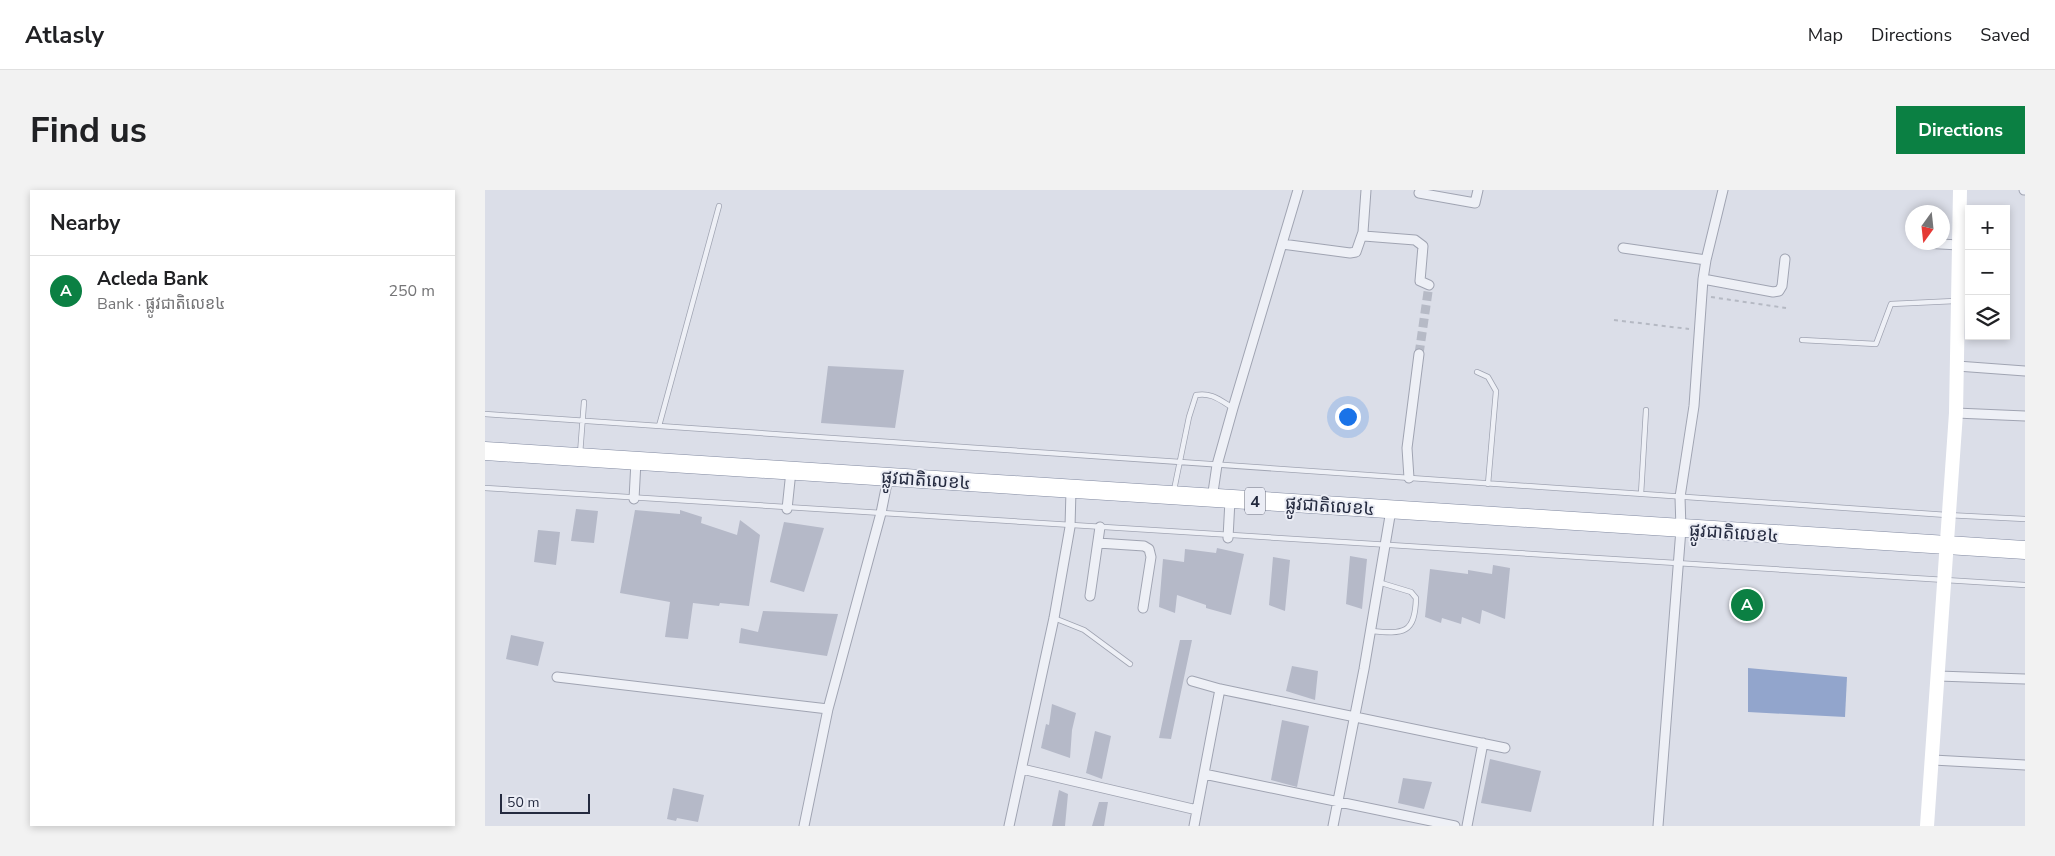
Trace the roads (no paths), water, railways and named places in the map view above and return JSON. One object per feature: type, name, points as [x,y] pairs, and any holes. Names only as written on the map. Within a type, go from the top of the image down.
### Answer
[{"type":"highway","name":"ផ្លូវជាតិលេខ៤","points":[[485,451],[2025,550]]},
{"type":"main road","points":[[1927,826],[1939,676],[1947,515],[1955,413],[1960,190]]},
{"type":"street","points":[[1212,498],[1217,465],[1298,190]]},
{"type":"street","points":[[1282,244],[1350,253],[1356,252],[1363,232],[1366,190]]},
{"type":"street","points":[[1419,193],[1475,203],[1478,190]]},
{"type":"street","points":[[1658,826],[1681,529],[1680,497],[1694,406],[1703,279],[1723,190]]},
{"type":"street","points":[[1363,232],[1367,238],[1415,240],[1423,246],[1420,281],[1429,285]]},
{"type":"street","points":[[1950,245],[1959,245]]},
{"type":"street","points":[[1623,248],[1706,260]]},
{"type":"street","points":[[1703,279],[1773,292],[1779,291],[1782,286],[1785,259]]},
{"type":"street","points":[[1409,478],[1407,448],[1419,354]]},
{"type":"street","points":[[1957,366],[2025,371]]},
{"type":"street","points":[[1955,413],[2025,416]]},
{"type":"street","points":[[633,498],[636,461]]},
{"type":"street","points":[[787,508],[791,471]]},
{"type":"street","points":[[804,826],[828,709],[881,513],[888,478]]},
{"type":"street","points":[[1009,826],[1054,618],[1070,525],[1071,490]]},
{"type":"street","points":[[1228,536],[1230,500]]},
{"type":"street","points":[[1333,826],[1370,631],[1383,545],[1391,510]]},
{"type":"street","points":[[1090,596],[1100,527]]},
{"type":"street","points":[[1098,542],[1144,546],[1149,549],[1151,557],[1143,608]]},
{"type":"street","points":[[1939,676],[2025,679]]},
{"type":"street","points":[[557,677],[828,709]]},
{"type":"street","points":[[1192,681],[1220,689],[1505,748]]},
{"type":"street","points":[[1194,826],[1220,689]]},
{"type":"street","points":[[1467,826],[1483,743]]},
{"type":"street","points":[[1933,760],[2025,765]]},
{"type":"street","points":[[1022,769],[1197,810]]},
{"type":"street","points":[[1204,774],[1455,826]]},
{"type":"lane","points":[[659,426],[719,206]]},
{"type":"lane","points":[[1802,340],[1876,344],[1891,304],[1958,301]]},
{"type":"lane","points":[[1477,372],[1488,377],[1496,392],[1488,484]]},
{"type":"lane","points":[[1173,496],[1189,417],[1196,395],[1205,393],[1214,396],[1233,408]]},
{"type":"lane","points":[[580,457],[584,402]]},
{"type":"lane","points":[[1641,494],[1646,410]]},
{"type":"lane","points":[[485,414],[1488,484],[2025,519]]},
{"type":"lane","points":[[485,488],[1228,536],[2025,584]]},
{"type":"lane","points":[[1370,631],[1395,633],[1409,628],[1415,617],[1416,598],[1411,592],[1378,581]]},
{"type":"lane","points":[[1054,618],[1084,630],[1130,664]]},
{"type":"water","points":[[1748,668],[1847,677],[1845,717],[1748,712]]},
{"type":"tunnel","points":[[1419,354],[1429,285]]},
{"type":"place","name":"Acleda Bank","points":[[1747,605]]}]
